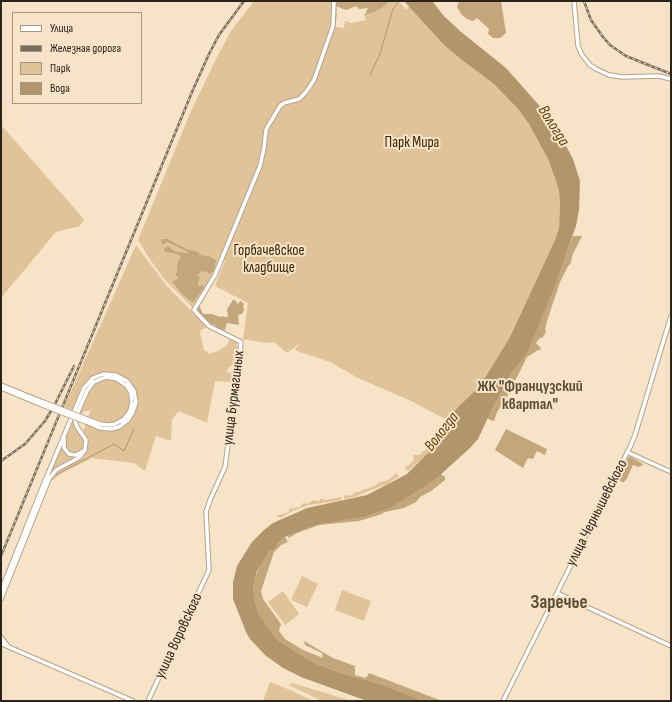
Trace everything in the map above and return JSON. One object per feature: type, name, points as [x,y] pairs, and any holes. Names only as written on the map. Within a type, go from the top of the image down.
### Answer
[{"type":"main road","name":"улица Бурмагиных","points":[[209,570],[206,512],[224,467],[241,342],[209,326],[194,310],[215,275],[260,166],[268,126],[280,106],[284,103],[299,99],[314,80],[333,26],[334,1]]},
{"type":"main road","points":[[574,1],[578,46],[582,55],[596,70],[609,75],[652,76],[671,79]]},
{"type":"main road","name":"улица Чернышевского","points":[[503,701],[635,435],[671,316]]},
{"type":"main road","points":[[1,387],[43,403],[86,421],[100,428],[111,429],[120,426],[129,419],[135,408],[135,397],[132,387],[126,380],[116,375],[105,374],[97,376],[90,381],[82,392],[64,436],[42,488],[1,591]]},
{"type":"main road","points":[[1,599],[49,479],[56,470],[80,457],[85,450],[86,440],[76,426],[75,421],[89,387],[97,380],[108,377],[120,381],[128,387],[131,394],[132,403],[129,413],[124,419],[115,424],[109,425],[86,421]]},
{"type":"main road","points":[[64,436],[64,447],[68,453],[76,455],[85,450]]},
{"type":"main road","points":[[627,452],[671,472]]},
{"type":"main road","name":"улица Воровского","points":[[148,701],[209,570]]},
{"type":"main road","points":[[557,593],[671,646]]},
{"type":"main road","points":[[1,636],[8,646]]},
{"type":"main road","points":[[2,643],[133,701]]},
{"type":"green space","name":"Парк Мира","points":[[254,1],[336,1],[337,15],[335,27],[344,28],[345,21],[351,23],[366,20],[364,14],[382,8],[391,1],[399,1],[406,10],[409,6],[444,45],[494,84],[518,109],[529,124],[549,161],[559,190],[559,228],[555,240],[510,337],[480,386],[447,420],[409,400],[358,378],[330,362],[295,350],[299,344],[287,353],[274,342],[265,343],[243,339],[248,303],[215,286],[225,260],[219,260],[212,277],[192,307],[165,280],[138,240],[191,111],[231,31]],"holes":[[[163,239],[168,239],[200,255],[209,256],[214,271],[210,274],[202,271],[198,275],[200,277],[198,283],[200,286],[190,301],[172,283],[178,277],[177,269],[181,256],[166,252],[164,248],[170,247],[174,251],[188,252],[169,243],[165,243]]]},
{"type":"green space","points":[[1,125],[84,219],[80,226],[56,232],[1,298]]},
{"type":"green space","points":[[136,245],[166,285],[207,327],[201,330],[200,334],[204,350],[209,354],[218,351],[227,345],[230,338],[236,342],[238,348],[236,365],[230,366],[226,372],[235,373],[234,382],[215,381],[207,423],[179,411],[172,419],[171,441],[156,436],[145,471],[134,463],[92,458],[64,472],[51,481],[58,471],[82,457],[86,453],[88,444],[83,430],[86,424],[103,431],[114,430],[129,423],[136,412],[138,403],[134,387],[123,376],[110,372],[103,372],[90,378],[82,386],[72,410],[64,407]]},
{"type":"green space","points":[[109,379],[119,382],[128,394],[130,402],[129,409],[123,417],[116,422],[104,423],[88,417],[91,410],[84,411],[82,414],[80,413],[88,392],[93,385],[102,380]]},
{"type":"green space","points":[[73,420],[84,442],[83,449],[78,453],[71,453],[66,450],[65,440]]},
{"type":"green space","points":[[431,439],[434,442],[427,454],[408,471],[405,469],[406,466],[413,461],[414,455],[419,455],[426,450],[427,444]]},
{"type":"green space","points":[[63,441],[65,451],[78,455],[56,467],[47,478]]},
{"type":"green space","points":[[395,473],[399,476],[387,484],[354,497],[344,499],[345,495],[350,496],[356,492],[375,486],[378,483],[390,479]]},
{"type":"green space","points":[[341,497],[342,500],[309,505],[280,518],[276,516],[289,512],[289,509],[300,507],[303,503],[308,504],[313,500],[318,501],[321,499],[326,500]]},
{"type":"green space","points":[[302,576],[318,584],[307,607],[291,600]]},
{"type":"green space","points":[[342,590],[371,601],[364,621],[335,610]]},
{"type":"green space","points":[[283,591],[299,614],[285,625],[268,602]]},
{"type":"green space","points":[[270,682],[290,690],[313,701],[263,701]]},
{"type":"green space","points":[[292,683],[352,701],[322,701],[289,685]]},
{"type":"shaded area","points":[[336,1],[391,1],[372,13],[365,14],[368,8],[359,9],[356,6],[346,10],[336,6]]},
{"type":"shaded area","points":[[459,1],[501,1],[506,33],[500,38],[493,38],[488,34],[489,29],[477,18],[473,21],[462,15],[457,7]]},
{"type":"shaded area","points":[[573,236],[582,236],[572,256],[571,263],[560,282],[548,318],[545,329],[546,332],[536,343],[541,350],[538,350],[527,357],[507,397],[497,412],[494,421],[490,420],[487,418],[513,371],[527,354]]},
{"type":"shaded area","points":[[168,239],[187,249],[199,253],[200,255],[209,256],[216,260],[214,271],[210,274],[202,271],[198,275],[200,277],[198,284],[200,286],[203,285],[204,287],[193,303],[183,295],[172,282],[178,278],[175,274],[177,272],[178,262],[181,256],[166,252],[164,248],[170,247],[174,251],[188,252],[167,242],[162,244],[161,240]]},
{"type":"shaded area","points":[[233,300],[235,300],[238,304],[240,301],[242,302],[244,304],[244,310],[242,314],[238,315],[239,325],[227,323],[225,330],[217,329],[215,325],[207,323],[200,315],[198,310],[199,305],[203,314],[228,317],[227,309]]},
{"type":"shaded area","points":[[506,429],[547,449],[545,455],[537,451],[533,459],[528,458],[523,468],[495,450]]},
{"type":"shaded area","points":[[629,456],[643,465],[638,467],[633,465],[627,478],[624,482],[622,482],[618,479]]},
{"type":"shaded area","points":[[441,474],[445,477],[445,480],[431,491],[420,497],[416,502],[404,508],[385,512],[359,521],[319,525],[297,533],[289,538],[288,536],[318,523],[365,517],[382,511],[419,490]]},
{"type":"shaded area","points":[[285,537],[288,542],[281,545],[274,552],[261,591],[263,599],[281,624],[279,631],[285,639],[303,650],[323,658],[322,653],[305,645],[304,641],[333,658],[355,666],[355,675],[366,678],[369,673],[442,701],[424,701],[380,684],[341,673],[317,664],[279,641],[258,613],[252,594],[261,562],[269,551],[273,550]]},
{"type":"water","name":"Вологда","points":[[404,1],[432,1],[444,16],[460,31],[506,68],[552,120],[573,159],[580,181],[579,210],[576,226],[555,285],[527,354],[513,371],[491,411],[478,439],[470,448],[438,477],[393,506],[365,517],[318,524],[285,537],[273,550],[269,551],[257,571],[253,588],[258,613],[279,641],[317,664],[341,673],[380,684],[424,701],[367,701],[301,677],[283,668],[265,655],[250,639],[246,632],[233,599],[233,582],[237,566],[252,542],[273,523],[307,508],[367,495],[407,474],[432,449],[447,420],[480,386],[510,337],[555,240],[559,228],[559,190],[549,161],[529,124],[518,109],[494,84],[444,45]]},
{"type":"waterway","points":[[370,75],[380,54],[393,9],[399,1]]},
{"type":"waterway","points":[[56,475],[114,444],[124,451],[134,429]]},
{"type":"railway","points":[[1,556],[192,92],[219,35],[244,1]]},
{"type":"railway","points":[[584,1],[591,20],[610,45],[626,56],[671,74]]},
{"type":"railway","points":[[1,461],[25,444],[45,421],[74,366]]},
{"type":"district","name":"ЖК \"Французский квартал\"","points":[[530,396]]},
{"type":"district","name":"Заречье","points":[[559,603]]},
{"type":"park label","name":"Горбачевское кладбище","points":[[269,260]]}]
